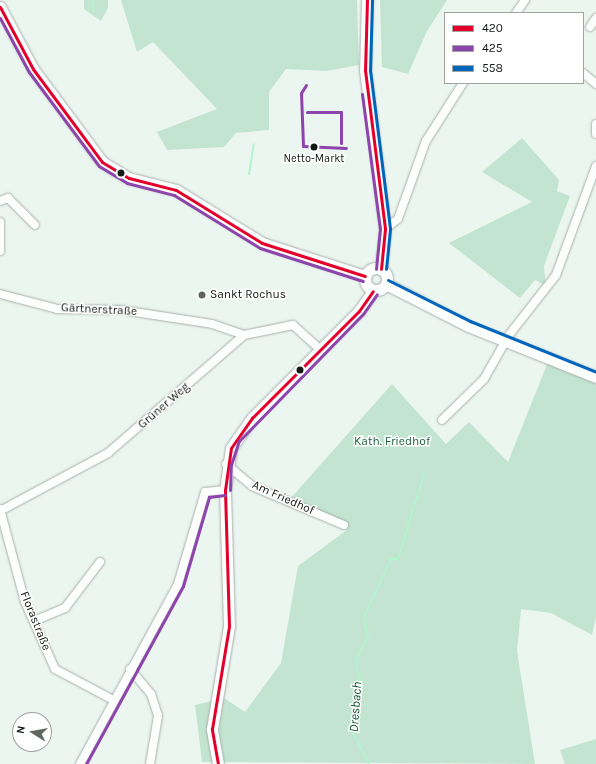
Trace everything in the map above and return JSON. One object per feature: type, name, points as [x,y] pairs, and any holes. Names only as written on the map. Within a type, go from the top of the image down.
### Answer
[{"type":"main road","points":[[367,0],[365,70],[385,229],[381,269]]},
{"type":"main road","points":[[0,7],[33,69],[102,162],[128,178],[176,190],[262,243],[365,276]]},
{"type":"main road","points":[[373,291],[366,286],[365,276],[372,268],[381,269],[386,274],[386,284]]},
{"type":"main road","points":[[386,284],[506,341],[596,377]]},
{"type":"main road","points":[[218,764],[212,729],[229,626],[225,490],[226,464],[235,438],[321,350],[373,291],[386,284]]},
{"type":"street","points":[[517,12],[525,0]]},
{"type":"street","points":[[590,27],[596,18]]},
{"type":"street","points":[[584,75],[596,84]]},
{"type":"street","points":[[385,229],[398,219],[426,140],[462,84]]},
{"type":"street","points":[[596,124],[596,134]]},
{"type":"street","points":[[442,420],[484,379],[506,341],[559,269],[596,166]]},
{"type":"street","points":[[0,201],[8,198],[35,225]]},
{"type":"street","points":[[0,222],[0,252]]},
{"type":"street","name":"Gärtnerstraße","points":[[0,294],[57,309],[121,310],[212,324],[244,335]]},
{"type":"street","name":"Grüner Weg","points":[[0,510],[108,453],[244,335],[293,325],[321,350]]},
{"type":"street","name":"Am Friedhof","points":[[226,464],[252,486],[344,525]]},
{"type":"street","points":[[80,764],[113,700],[178,584],[205,492],[225,490]]},
{"type":"street","name":"Florastraße","points":[[0,510],[34,621],[55,669],[113,700]]},
{"type":"street","points":[[34,621],[64,608],[100,562]]},
{"type":"street","points":[[130,669],[151,694],[158,716],[150,764]]},
{"type":"green space","points":[[84,0],[108,0],[108,8],[101,21],[84,9]]},
{"type":"green space","points":[[121,0],[357,0],[359,65],[326,71],[286,69],[269,92],[269,130],[236,133],[224,147],[167,150],[157,132],[217,109],[153,42],[137,52]]},
{"type":"green space","points":[[380,0],[447,0],[427,31],[408,74],[382,67]]},
{"type":"green space","points":[[522,138],[559,180],[557,191],[570,196],[544,266],[546,286],[535,280],[520,298],[449,243],[532,202],[482,172]]},
{"type":"green space","name":"Kath. Friedhof","points":[[548,362],[596,382],[596,617],[592,635],[551,613],[521,609],[517,651],[535,764],[202,762],[195,705],[224,698],[245,712],[281,663],[298,566],[347,530],[342,522],[290,499],[392,384],[446,444],[469,422],[508,462]]},
{"type":"green space","points":[[596,739],[596,764],[565,764],[560,750]]},
{"type":"waterway","points":[[92,0],[93,10]]},
{"type":"waterway","points":[[249,174],[254,144]]},
{"type":"waterway","name":"Dresbach","points":[[369,764],[353,732],[360,681],[356,660],[368,636],[364,617],[391,559],[398,559],[424,474]]},
{"type":"transit line","name":"420","points":[[367,0],[365,70],[385,229],[381,269]]},
{"type":"transit line","name":"558","points":[[372,0],[370,70],[390,229],[386,269]]},
{"type":"transit line","name":"420","points":[[0,7],[33,69],[102,162],[129,178],[176,190],[262,243],[365,276]]},
{"type":"transit line","name":"425","points":[[0,18],[29,72],[99,166],[127,183],[174,195],[260,248],[363,281]]},
{"type":"transit line","name":"425","points":[[306,85],[301,93],[303,146],[346,148]]},
{"type":"transit line","name":"425","points":[[362,94],[380,229],[376,269]]},
{"type":"transit line","name":"425","points":[[307,112],[341,112],[341,143]]},
{"type":"transit line","name":"558","points":[[388,280],[470,321],[596,372]]},
{"type":"transit line","name":"420","points":[[218,764],[212,729],[229,626],[225,490],[231,448],[252,418],[359,311],[373,291]]},
{"type":"transit line","name":"425","points":[[230,490],[231,465],[239,441],[363,314],[377,294]]},
{"type":"transit line","name":"425","points":[[86,764],[183,586],[209,497],[225,495]]},
{"type":"place","name":"Netto-Markt","points":[[314,147]]},
{"type":"place","name":"Sankt Rochus","points":[[202,295]]}]
